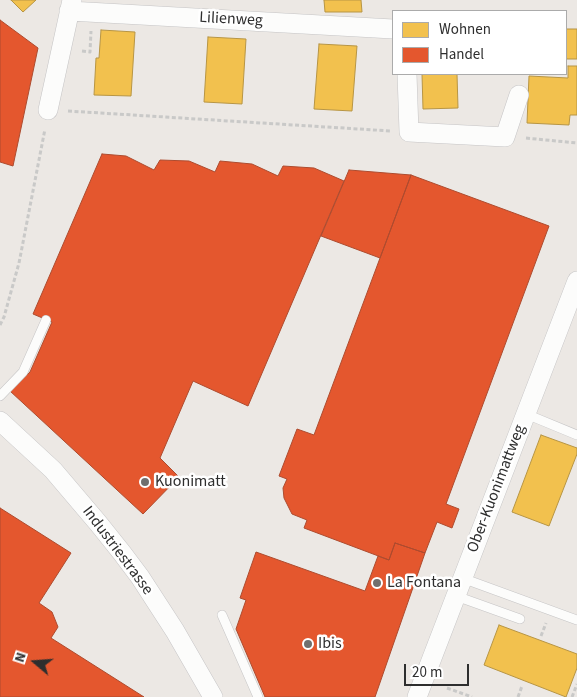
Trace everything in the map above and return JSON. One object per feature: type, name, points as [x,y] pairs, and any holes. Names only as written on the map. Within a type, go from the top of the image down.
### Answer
[{"type":"street","name":"Lilienweg","points":[[70,5],[392,29]]},
{"type":"street","points":[[48,110],[70,5]]},
{"type":"street","points":[[406,75],[409,132],[505,136],[519,95]]},
{"type":"street","name":"Ober-Kuonimattweg","points":[[417,697],[577,281]]},
{"type":"street","name":"Industriestrasse","points":[[0,421],[52,470],[98,522],[122,553],[175,631],[213,697]]},
{"type":"lane","points":[[0,396],[23,372],[46,320]]},
{"type":"lane","points":[[526,414],[577,435]]},
{"type":"lane","points":[[462,578],[577,620]]},
{"type":"lane","points":[[456,596],[520,619]]},
{"type":"lane","points":[[222,615],[258,697]]},
{"type":"path","points":[[0,325],[4,317],[18,263],[48,110],[409,132]]},
{"type":"path","points":[[505,136],[577,143]]},
{"type":"path","points":[[572,697],[577,684]]},
{"type":"path","points":[[518,697],[522,686]]},
{"type":"path","points":[[447,688],[472,697]]},
{"type":"building: Wohnen","points":[[11,0],[36,0],[23,12]]},
{"type":"building: Wohnen","points":[[324,0],[361,0],[362,12],[325,12]]},
{"type":"building: Wohnen","points":[[567,29],[577,29],[577,59],[567,59]]},
{"type":"building: Wohnen","points":[[101,30],[135,32],[131,96],[94,95],[96,58],[99,58]]},
{"type":"building: Wohnen","points":[[208,37],[246,39],[242,104],[204,102]]},
{"type":"building: Wohnen","points":[[319,44],[357,46],[352,111],[314,109]]},
{"type":"building: Wohnen","points":[[568,66],[577,66],[577,115],[570,115],[569,125],[527,123],[529,76],[568,78]]},
{"type":"building: Wohnen","points":[[422,75],[457,75],[458,108],[423,109]]},
{"type":"building: Wohnen","points":[[541,435],[577,448],[577,454],[549,526],[512,512]]},
{"type":"building: Wohnen","points":[[499,625],[577,654],[577,668],[566,697],[484,665]]},
{"type":"building: Handel","points":[[0,20],[38,48],[13,166],[0,162]]},
{"type":"building: Handel","points":[[102,154],[126,156],[154,170],[160,160],[189,161],[215,172],[220,161],[252,164],[278,176],[283,166],[314,168],[344,181],[248,406],[193,381],[160,458],[179,477],[143,514],[10,391],[30,372],[52,322],[33,314]]},
{"type":"building: Handel","points":[[349,170],[411,175],[380,258],[321,236]]},
{"type":"building: Handel","points":[[411,175],[549,226],[446,504],[459,509],[452,528],[437,522],[425,553],[395,543],[389,560],[304,528],[307,520],[292,514],[284,498],[283,488],[287,479],[279,476],[297,429],[314,435]]},
{"type":"building: Handel","points":[[0,508],[71,553],[39,603],[52,612],[58,627],[51,638],[144,697],[0,697]]},
{"type":"building: Handel","points":[[395,543],[425,553],[375,697],[265,697],[236,629],[246,600],[240,598],[256,552],[365,591],[378,556],[389,560]]},
{"type":"place","name":"Kuonimatt","points":[[145,482]]},
{"type":"place","name":"La Fontana","points":[[377,583]]},
{"type":"place","name":"Ibis","points":[[308,644]]}]
